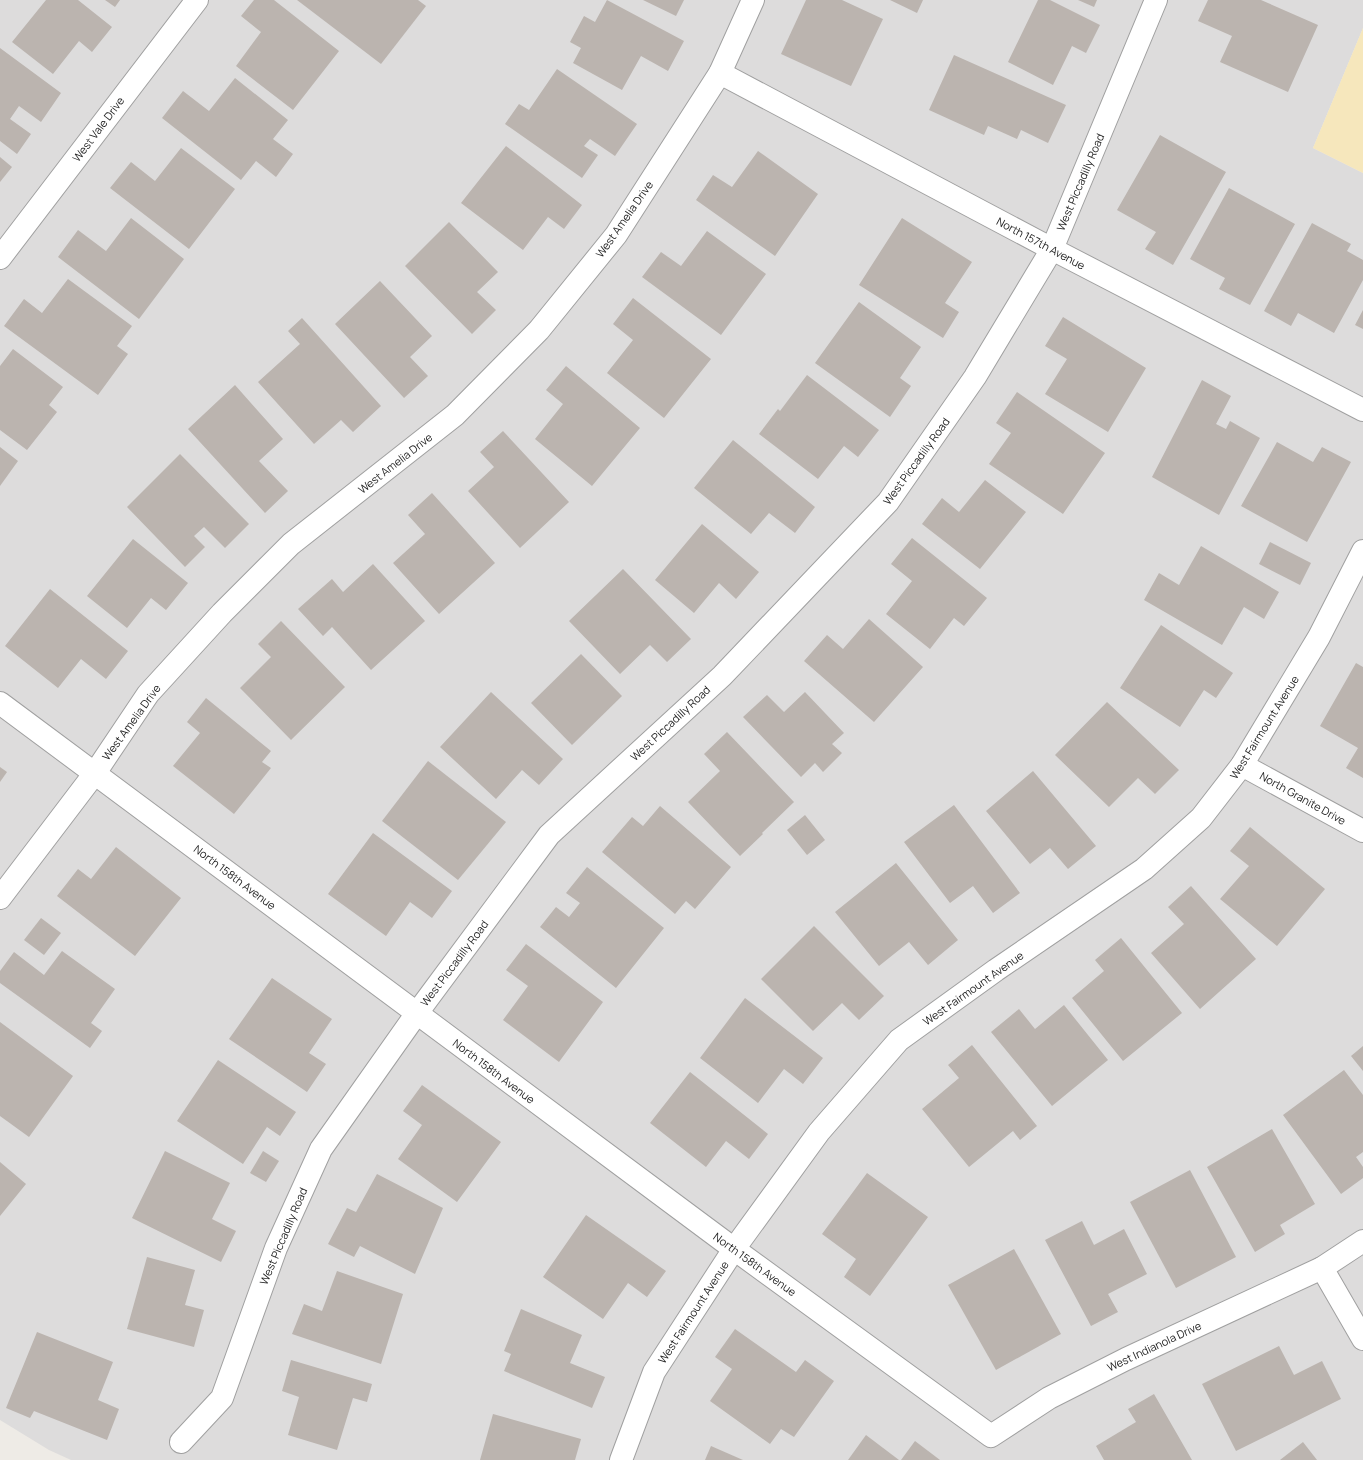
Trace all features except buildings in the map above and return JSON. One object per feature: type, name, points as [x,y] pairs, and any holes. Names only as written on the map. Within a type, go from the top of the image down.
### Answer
[{"type":"street","name":"West Vale Drive","points":[[0,258],[197,0]]},
{"type":"street","name":"West Amelia Drive","points":[[0,898],[95,773],[148,694],[232,603],[291,544],[455,415],[539,330],[616,235],[720,73],[753,0]]},
{"type":"street","name":"West Piccadilly Road","points":[[181,1442],[222,1398],[276,1248],[321,1149],[417,1013],[549,836],[722,676],[888,502],[975,378],[1052,249],[1156,0]]},
{"type":"street","name":"North 157th Avenue","points":[[720,73],[1052,249],[1363,410]]},
{"type":"street","name":"West Fairmount Avenue","points":[[621,1460],[654,1372],[734,1249],[819,1132],[899,1040],[996,970],[1144,869],[1201,818],[1242,765],[1319,637],[1363,551]]},
{"type":"street","name":"North 158th Avenue","points":[[0,703],[734,1249],[992,1436]]},
{"type":"street","name":"North Granite Drive","points":[[1242,765],[1363,831]]},
{"type":"street","name":"West Indianola Drive","points":[[992,1436],[1049,1398],[1126,1359],[1322,1268],[1363,1241]]},
{"type":"street","points":[[1322,1268],[1363,1339]]},
{"type":"shaded area","points":[[0,0],[1363,0],[1363,28],[1313,148],[1363,173],[1363,1460],[71,1460],[49,1450],[0,1420]]},
{"type":"sand","points":[[1363,28],[1363,173],[1313,148]]}]
